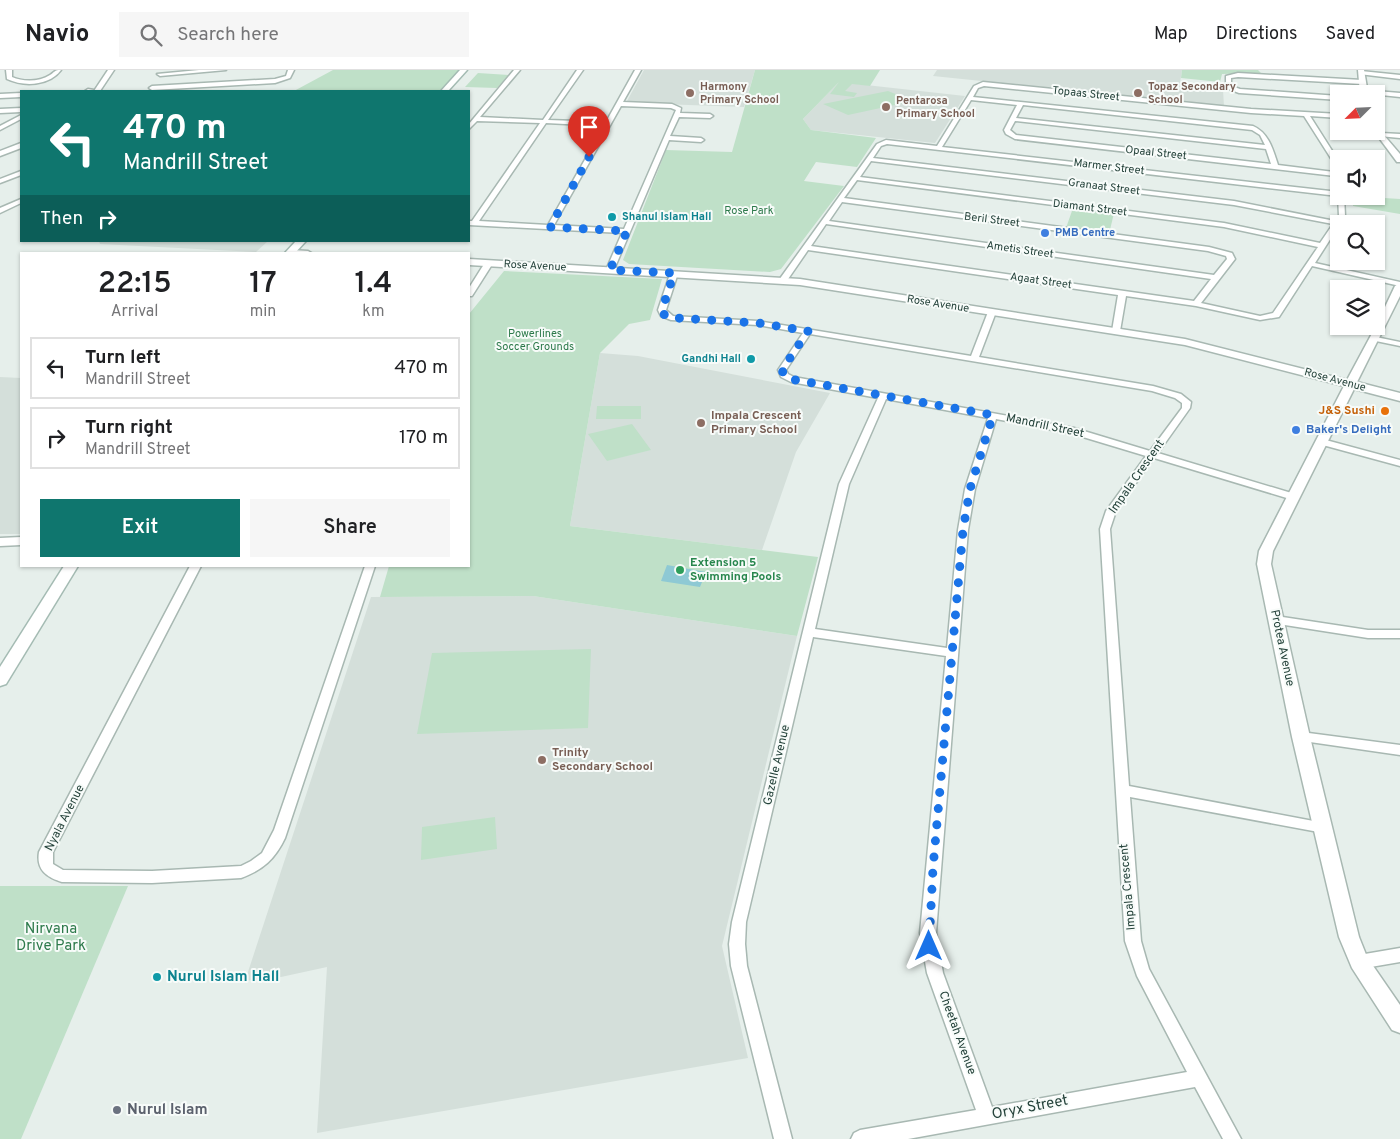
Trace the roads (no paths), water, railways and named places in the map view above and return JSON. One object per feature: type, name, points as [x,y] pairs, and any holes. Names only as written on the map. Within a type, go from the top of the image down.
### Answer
[{"type":"street","points":[[9,70],[10,80],[18,81],[49,78],[54,76],[58,70]]},
{"type":"street","points":[[98,90],[110,70]]},
{"type":"street","points":[[151,90],[161,72],[223,70]]},
{"type":"street","points":[[151,90],[275,81],[288,77],[291,70]]},
{"type":"street","points":[[445,90],[464,70]]},
{"type":"street","points":[[470,126],[517,70]]},
{"type":"street","points":[[471,223],[545,122],[580,70]]},
{"type":"street","points":[[550,227],[638,70]]},
{"type":"street","points":[[1363,85],[1361,71],[1400,77]]},
{"type":"street","points":[[1330,97],[1239,91],[1228,87],[1227,81],[1228,77],[1238,75],[1362,82]]},
{"type":"street","points":[[939,147],[977,85],[983,84]]},
{"type":"street","name":"Topaas Street","points":[[983,84],[1330,115]]},
{"type":"street","points":[[198,90],[201,85]]},
{"type":"street","points":[[0,96],[20,95]]},
{"type":"street","points":[[1385,95],[1400,96]]},
{"type":"street","points":[[969,98],[1253,128],[1260,132],[1269,147],[1275,166]]},
{"type":"street","points":[[1020,103],[1012,119],[1269,147]]},
{"type":"street","points":[[610,270],[679,109],[672,106],[619,104]]},
{"type":"street","points":[[0,110],[20,110]]},
{"type":"street","points":[[1306,114],[1330,152]]},
{"type":"street","points":[[677,115],[710,116]]},
{"type":"street","points":[[0,128],[20,118]]},
{"type":"street","points":[[476,119],[608,124]]},
{"type":"street","name":"Opaal Street","points":[[1012,119],[1008,132],[1017,137],[1330,173]]},
{"type":"street","points":[[1385,133],[1400,136]]},
{"type":"street","points":[[667,138],[701,140]]},
{"type":"street","points":[[1385,140],[1400,160]]},
{"type":"street","name":"Marmer Street","points":[[869,159],[879,146],[893,142],[1330,194]]},
{"type":"street","points":[[0,154],[20,145]]},
{"type":"street","points":[[784,280],[805,247],[869,159]]},
{"type":"street","name":"Granaat Street","points":[[869,159],[1234,203],[1330,222]]},
{"type":"street","points":[[0,181],[20,173]]},
{"type":"street","name":"Diamant Street","points":[[856,178],[1224,225],[1323,246]]},
{"type":"street","name":"Beril Street","points":[[841,200],[1224,252],[1231,258],[1196,304]]},
{"type":"street","points":[[0,211],[20,201]]},
{"type":"street","name":"Ametis Street","points":[[823,222],[1216,278]]},
{"type":"street","points":[[471,223],[627,231]]},
{"type":"street","points":[[1330,234],[1311,264],[1400,285]]},
{"type":"street","points":[[291,252],[300,242]]},
{"type":"street","name":"Agaat Street","points":[[805,247],[1196,304],[1260,318],[1276,316],[1311,264]]},
{"type":"street","name":"Rose Avenue","points":[[470,262],[784,280],[1200,345],[1400,397]]},
{"type":"street","points":[[470,292],[489,263]]},
{"type":"street","name":"Impala Crescent","points":[[674,273],[662,310],[668,317],[758,323],[808,331],[1144,388],[1178,396],[1187,402],[1186,408],[1111,510],[1105,529],[1128,887],[1136,956],[1142,971],[1232,1139]]},
{"type":"street","name":"Protea Avenue","points":[[1400,285],[1395,304],[1374,338],[1265,556],[1267,582],[1301,737],[1349,937],[1359,962],[1400,1023]]},
{"type":"street","points":[[1116,331],[1122,294]]},
{"type":"street","points":[[974,359],[992,312]]},
{"type":"street","name":"Mandrill Street","points":[[808,331],[784,365],[782,372],[784,375],[797,381],[1074,431],[1294,497]]},
{"type":"street","points":[[1374,338],[1400,344]]},
{"type":"street","name":"Gazelle Avenue","points":[[783,1139],[739,966],[737,944],[739,922],[844,484],[883,396]]},
{"type":"street","name":"Cheetah Avenue","points":[[987,1117],[936,972],[929,946],[933,868],[967,501],[993,415]]},
{"type":"street","points":[[1322,442],[1400,464]]},
{"type":"street","points":[[0,542],[20,541]]},
{"type":"street","points":[[0,680],[70,567]]},
{"type":"street","name":"Nyala Avenue","points":[[195,567],[46,852],[44,861],[46,868],[52,872],[62,876],[152,877],[241,872],[259,864],[269,856],[281,830],[370,567]]},
{"type":"street","points":[[1276,620],[1376,634],[1400,634]]},
{"type":"street","points":[[808,632],[954,653]]},
{"type":"street","points":[[1301,737],[1400,750]]},
{"type":"street","points":[[1122,790],[1324,828]]},
{"type":"street","points":[[1359,962],[1400,955]]},
{"type":"street","name":"Oryx Street","points":[[860,1139],[987,1117],[1045,1104],[1199,1078]]},
{"type":"water","points":[[667,565],[706,572],[700,587],[661,581]]},
{"type":"place","name":"Harmony Primary School","points":[[690,93]]},
{"type":"place","name":"Topaz Secondary School","points":[[1138,93]]},
{"type":"place","name":"Pentarosa Primary School","points":[[886,107]]},
{"type":"place","name":"Shanul Islam Hall","points":[[612,217]]},
{"type":"place","name":"PMB Centre","points":[[1045,233]]},
{"type":"place","name":"Gandhi Hall","points":[[751,359]]},
{"type":"place","name":"J&S Sushi","points":[[1385,411]]},
{"type":"place","name":"Impala Crescent Primary School","points":[[701,423]]},
{"type":"place","name":"Baker's Delight","points":[[1296,430]]},
{"type":"place","name":"Extension 5 Swimming Pools","points":[[680,570]]},
{"type":"place","name":"Trinity Secondary School","points":[[542,760]]},
{"type":"place","name":"Nurul Islam Hall","points":[[157,977]]},
{"type":"place","name":"Nurul Islam","points":[[117,1110]]},
{"type":"park label","name":"Rose Park","points":[[749,211]]},
{"type":"park label","name":"Powerlines Soccer Grounds","points":[[535,340]]},
{"type":"park label","name":"Nirvana Drive Park","points":[[51,938]]}]
